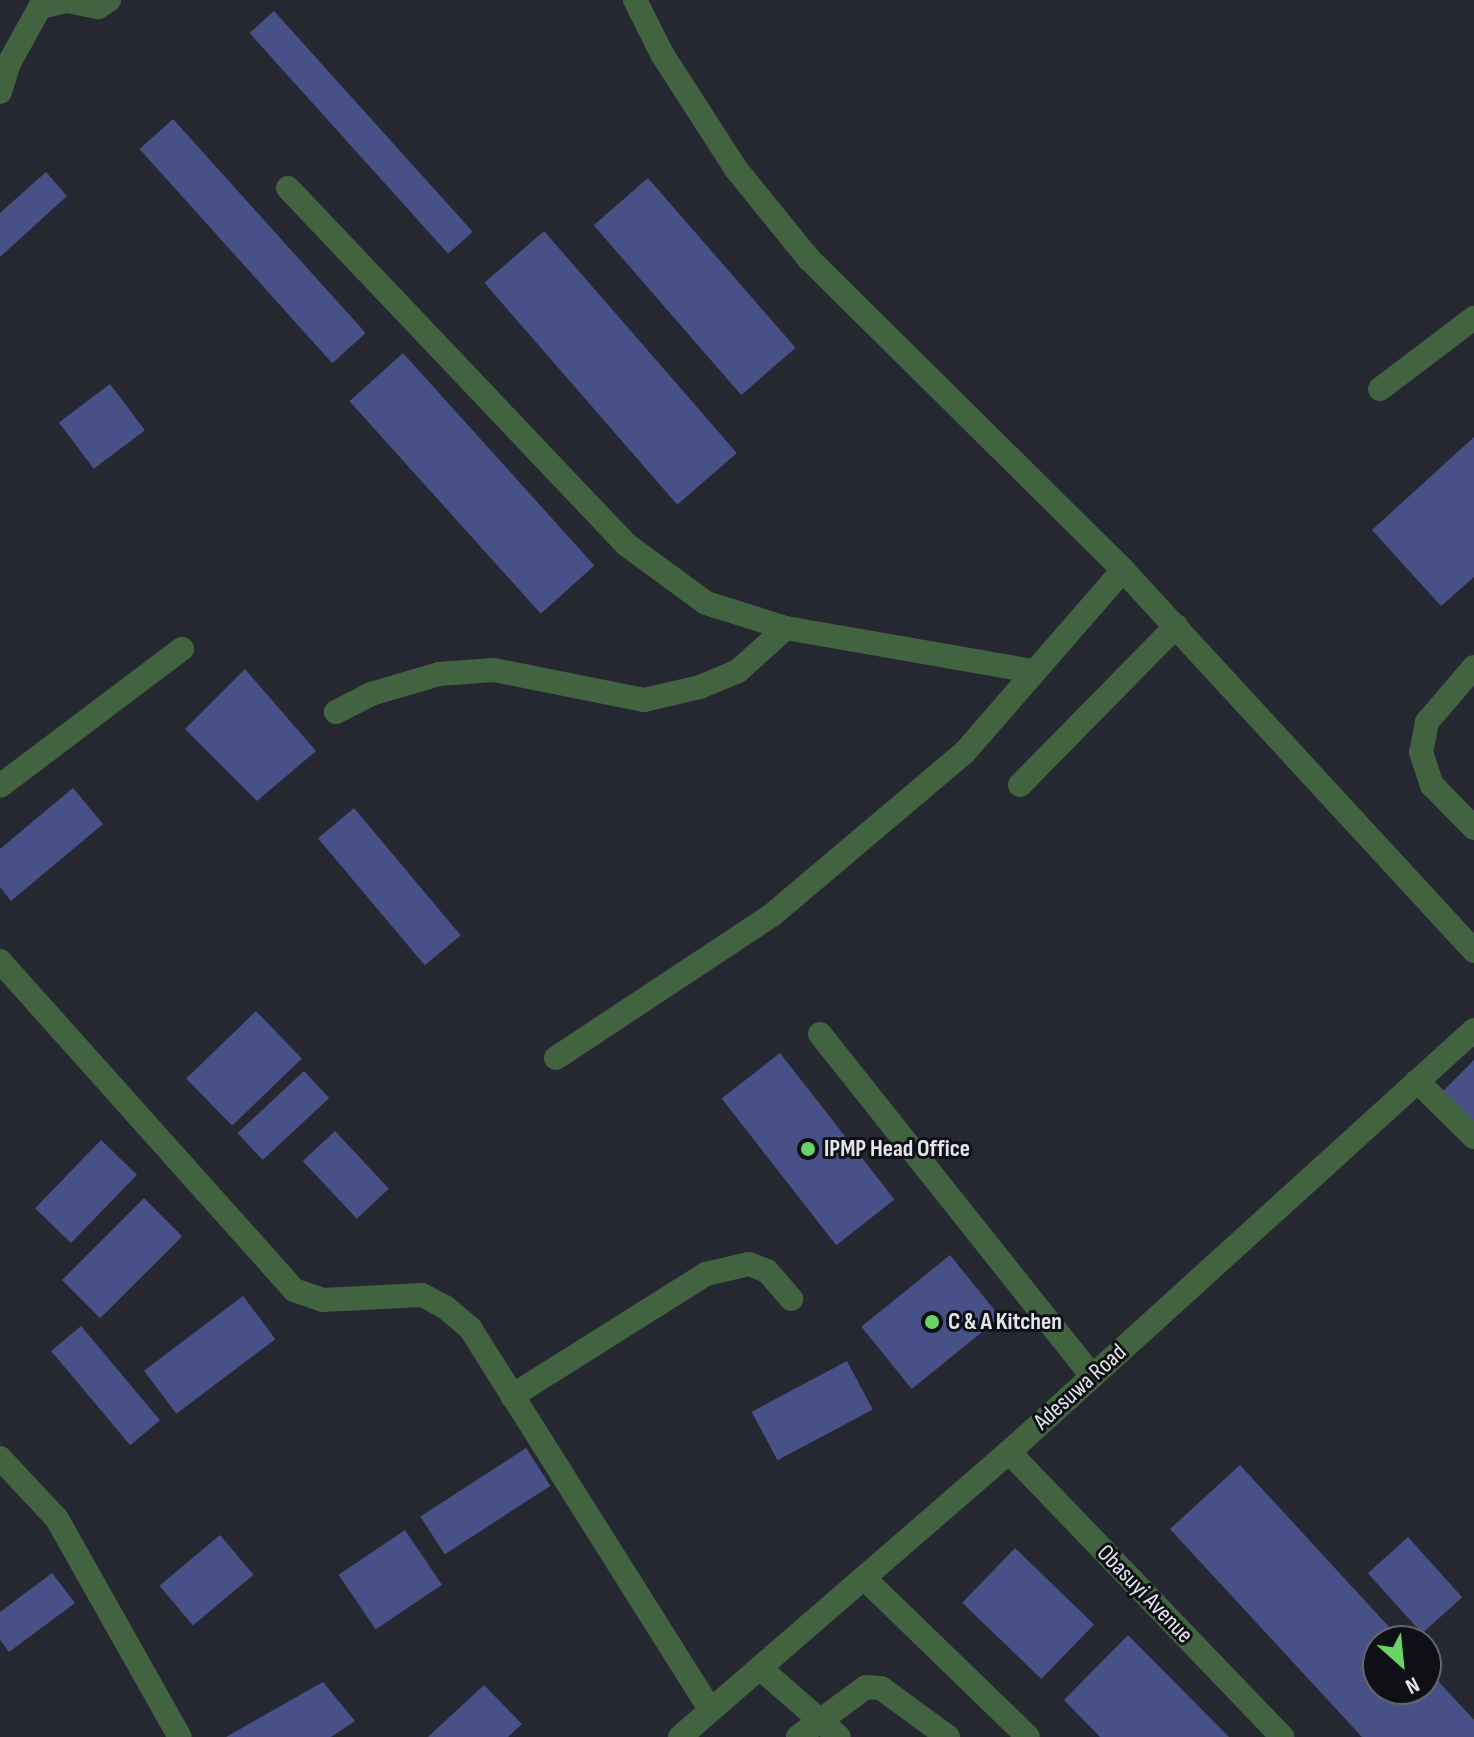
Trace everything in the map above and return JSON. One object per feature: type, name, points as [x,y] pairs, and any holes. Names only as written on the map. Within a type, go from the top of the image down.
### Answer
[{"type":"street","points":[[0,92],[8,65],[40,7],[67,1],[98,7],[109,0]]},
{"type":"street","points":[[635,0],[662,54],[736,169],[809,259],[1123,570],[1474,951]]},
{"type":"street","points":[[288,188],[627,545],[706,603],[786,628],[1032,671]]},
{"type":"street","points":[[1380,389],[1474,318]]},
{"type":"street","points":[[556,1058],[772,915],[964,753],[1032,671],[1123,570]]},
{"type":"street","points":[[1020,785],[1176,626]]},
{"type":"street","points":[[336,712],[371,694],[439,674],[494,670],[644,700],[700,687],[738,671],[786,628]]},
{"type":"street","points":[[0,786],[182,649]]},
{"type":"street","points":[[1474,667],[1427,722],[1421,752],[1432,785],[1474,828]]},
{"type":"street","points":[[0,961],[294,1290],[323,1300],[422,1295],[470,1328],[710,1709]]},
{"type":"street","name":"Adesuwa Road","points":[[680,1737],[1009,1452],[1474,1030]]},
{"type":"street","points":[[820,1034],[1092,1376]]},
{"type":"street","points":[[1417,1081],[1474,1137]]},
{"type":"street","points":[[512,1396],[706,1274],[749,1264],[767,1271],[791,1299]]},
{"type":"street","name":"Obasuyi Avenue","points":[[1009,1452],[1282,1737]]},
{"type":"street","points":[[0,1458],[57,1519],[180,1737]]},
{"type":"street","points":[[864,1578],[1028,1737]]},
{"type":"street","points":[[761,1669],[839,1737]]},
{"type":"street","points":[[798,1737],[853,1692],[881,1688],[948,1737]]},
{"type":"building","points":[[274,11],[473,232],[448,254],[249,33]]},
{"type":"building","points":[[173,119],[366,333],[332,363],[140,149]]},
{"type":"building","points":[[46,172],[67,196],[0,257],[0,213]]},
{"type":"building","points":[[648,178],[796,348],[741,395],[594,225]]},
{"type":"building","points":[[544,231],[737,453],[677,505],[484,283]]},
{"type":"building","points":[[403,353],[594,566],[541,614],[349,401]]},
{"type":"building","points":[[110,384],[145,430],[94,469],[59,423]]},
{"type":"building","points":[[1474,437],[1474,577],[1441,606],[1372,530]]},
{"type":"building","points":[[245,669],[316,751],[257,801],[185,729]]},
{"type":"building","points":[[73,788],[103,824],[11,901],[0,887],[0,849]]},
{"type":"building","points":[[354,808],[461,935],[425,965],[318,838]]},
{"type":"building","points":[[256,1011],[302,1058],[232,1126],[186,1078]]},
{"type":"building","name":"IPMP Head Office","points":[[780,1053],[895,1200],[836,1245],[722,1099]]},
{"type":"building","points":[[1474,1060],[1474,1125],[1442,1092]]},
{"type":"building","points":[[304,1071],[329,1098],[263,1160],[237,1133]]},
{"type":"building","points":[[335,1131],[389,1189],[357,1219],[303,1161]]},
{"type":"building","points":[[101,1140],[137,1175],[71,1243],[35,1208]]},
{"type":"building","points":[[144,1198],[182,1236],[100,1318],[62,1280]]},
{"type":"building","name":"C & A Kitchen","points":[[950,1255],[1000,1317],[912,1389],[861,1327]]},
{"type":"building","points":[[243,1296],[275,1339],[176,1414],[144,1371]]},
{"type":"building","points":[[81,1326],[160,1420],[130,1445],[51,1351]]},
{"type":"building","points":[[847,1361],[873,1410],[777,1460],[752,1412]]},
{"type":"building","points":[[526,1448],[551,1486],[445,1554],[420,1517]]},
{"type":"building","points":[[1240,1465],[1387,1625],[1362,1625],[1362,1705],[1442,1705],[1442,1685],[1474,1720],[1474,1737],[1362,1737],[1170,1529]]},
{"type":"building","points":[[405,1530],[442,1585],[376,1629],[339,1575]]},
{"type":"building","points":[[220,1535],[253,1575],[193,1626],[159,1586]]},
{"type":"building","points":[[1408,1537],[1462,1597],[1431,1625],[1415,1625],[1368,1573]]},
{"type":"building","points":[[1015,1548],[1094,1624],[1041,1679],[962,1603]]},
{"type":"building","points":[[52,1573],[75,1603],[9,1652],[0,1640],[0,1612]]},
{"type":"building","points":[[1128,1635],[1229,1737],[1100,1737],[1064,1700]]},
{"type":"building","points":[[323,1682],[355,1721],[331,1737],[226,1737]]},
{"type":"building","points":[[484,1685],[522,1724],[508,1737],[428,1737]]},
{"type":"place","name":"IPMP Head Office","points":[[808,1149]]},
{"type":"place","name":"C & A Kitchen","points":[[932,1322]]}]
